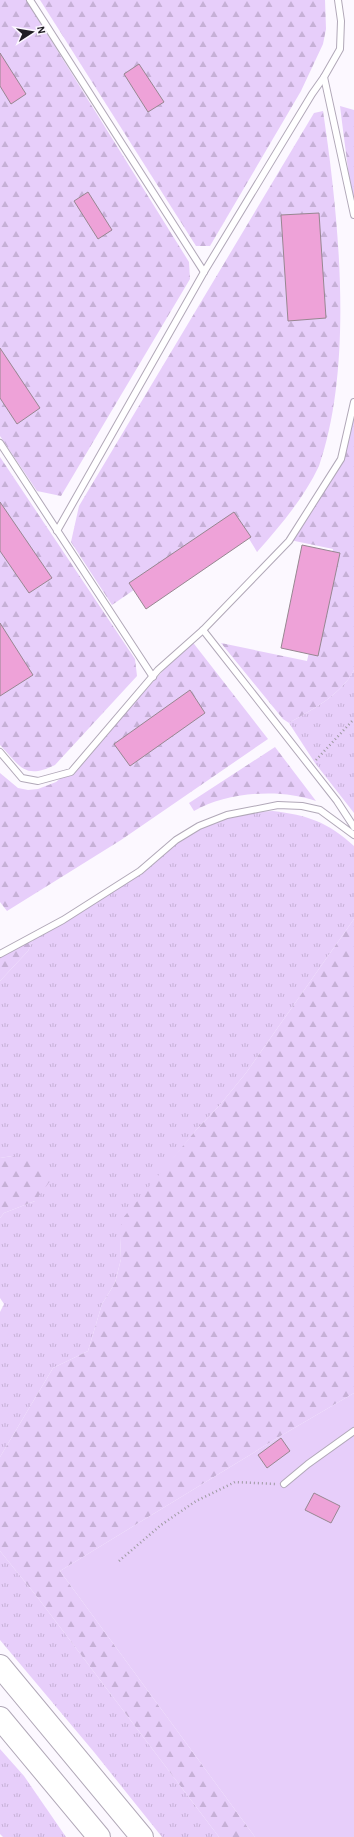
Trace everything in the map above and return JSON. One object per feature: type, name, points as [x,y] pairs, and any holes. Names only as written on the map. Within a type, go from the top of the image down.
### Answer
[{"type":"highway","points":[[0,1666],[142,1837]]},
{"type":"highway","points":[[0,1718],[99,1837]]},
{"type":"lane","points":[[30,0],[204,272]]},
{"type":"lane","points":[[57,531],[204,272],[340,49],[341,21],[338,0]]},
{"type":"lane","points":[[324,77],[354,215]]},
{"type":"lane","points":[[0,752],[22,778],[38,782],[71,772],[152,676],[203,630],[289,541],[341,459],[354,402]]},
{"type":"lane","points":[[0,443],[152,676]]},
{"type":"lane","points":[[203,630],[337,801],[354,827]]},
{"type":"lane","points":[[0,954],[63,920],[140,871],[176,840],[200,826],[228,815],[278,805],[302,806],[320,810],[354,835]]},
{"type":"lane","points":[[284,1484],[308,1464],[354,1431]]},
{"type":"path","points":[[310,766],[354,719]]},
{"type":"path","points":[[119,1561],[161,1525],[196,1500],[235,1482],[284,1484]]},
{"type":"green space","points":[[0,0],[26,0],[189,262],[190,279],[61,496],[37,491],[0,436]]},
{"type":"green space","points":[[40,0],[325,0],[326,29],[323,44],[301,91],[210,246],[196,246]]},
{"type":"green space","points":[[340,106],[354,110],[354,217]]},
{"type":"green space","points":[[323,111],[334,197],[338,244],[340,338],[337,383],[330,426],[319,466],[299,500],[283,522],[257,552],[237,519],[112,605],[71,542],[79,506],[314,113]]},
{"type":"green space","points":[[354,405],[354,670],[342,687],[326,701],[289,723],[283,719],[221,643],[307,661],[333,549],[290,540],[342,453]]},
{"type":"green space","points":[[0,457],[135,659],[137,676],[55,765],[36,771],[29,771],[18,765],[0,745]]},
{"type":"green space","points":[[191,640],[268,739],[121,840],[7,911],[0,902],[0,773],[18,788],[28,790],[38,789],[56,782],[79,763]]},
{"type":"green space","points":[[354,670],[354,813],[315,763],[289,723],[326,701],[342,687]]},
{"type":"green space","points":[[275,747],[316,801],[286,794],[254,794],[222,800],[194,811],[189,803]]},
{"type":"green space","points":[[273,811],[296,815],[326,825],[354,846],[354,919],[246,1073],[219,1106],[197,1129],[143,1196],[120,1237],[121,1259],[115,1283],[102,1304],[88,1351],[53,1368],[0,1457],[0,1312],[4,1304],[0,1298],[0,1218],[4,1213],[35,1201],[12,1156],[0,1158],[0,981],[28,951],[34,938],[90,904],[173,844],[206,826],[236,813]]},
{"type":"green space","points":[[354,919],[354,1393],[60,1571],[255,1837],[219,1837],[38,1598],[0,1551],[0,1457],[53,1368],[88,1351],[102,1304],[115,1283],[121,1259],[120,1237],[123,1218],[246,1073]]},
{"type":"green space","points":[[34,938],[28,951],[0,981],[0,956]]},
{"type":"green space","points":[[12,1156],[42,1165],[51,1180],[35,1201],[4,1213],[0,1218],[0,1158]]},
{"type":"green space","points":[[354,1393],[354,1837],[255,1837],[60,1571]]},
{"type":"green space","points":[[0,1551],[38,1598],[219,1837],[162,1837],[94,1752],[0,1640]]},
{"type":"green space","points":[[0,1749],[24,1776],[66,1837],[3,1837],[0,1834]]},
{"type":"building","points":[[0,53],[26,94],[11,104],[0,86]]},
{"type":"building","points":[[139,64],[164,102],[148,112],[124,74]]},
{"type":"building","points":[[88,192],[112,230],[98,239],[74,201]]},
{"type":"building","points":[[319,213],[326,318],[288,321],[281,215]]},
{"type":"building","points":[[0,348],[40,408],[17,424],[0,398]]},
{"type":"building","points":[[0,502],[52,578],[29,593],[0,551]]},
{"type":"building","points":[[234,512],[251,537],[146,609],[129,583]]},
{"type":"building","points":[[302,545],[340,553],[318,656],[281,648]]},
{"type":"building","points":[[0,623],[33,675],[0,696]]},
{"type":"building","points":[[190,690],[205,713],[130,766],[114,744]]},
{"type":"building","points":[[281,1438],[290,1451],[267,1468],[258,1455]]},
{"type":"building","points":[[314,1493],[340,1506],[331,1523],[305,1510]]}]
